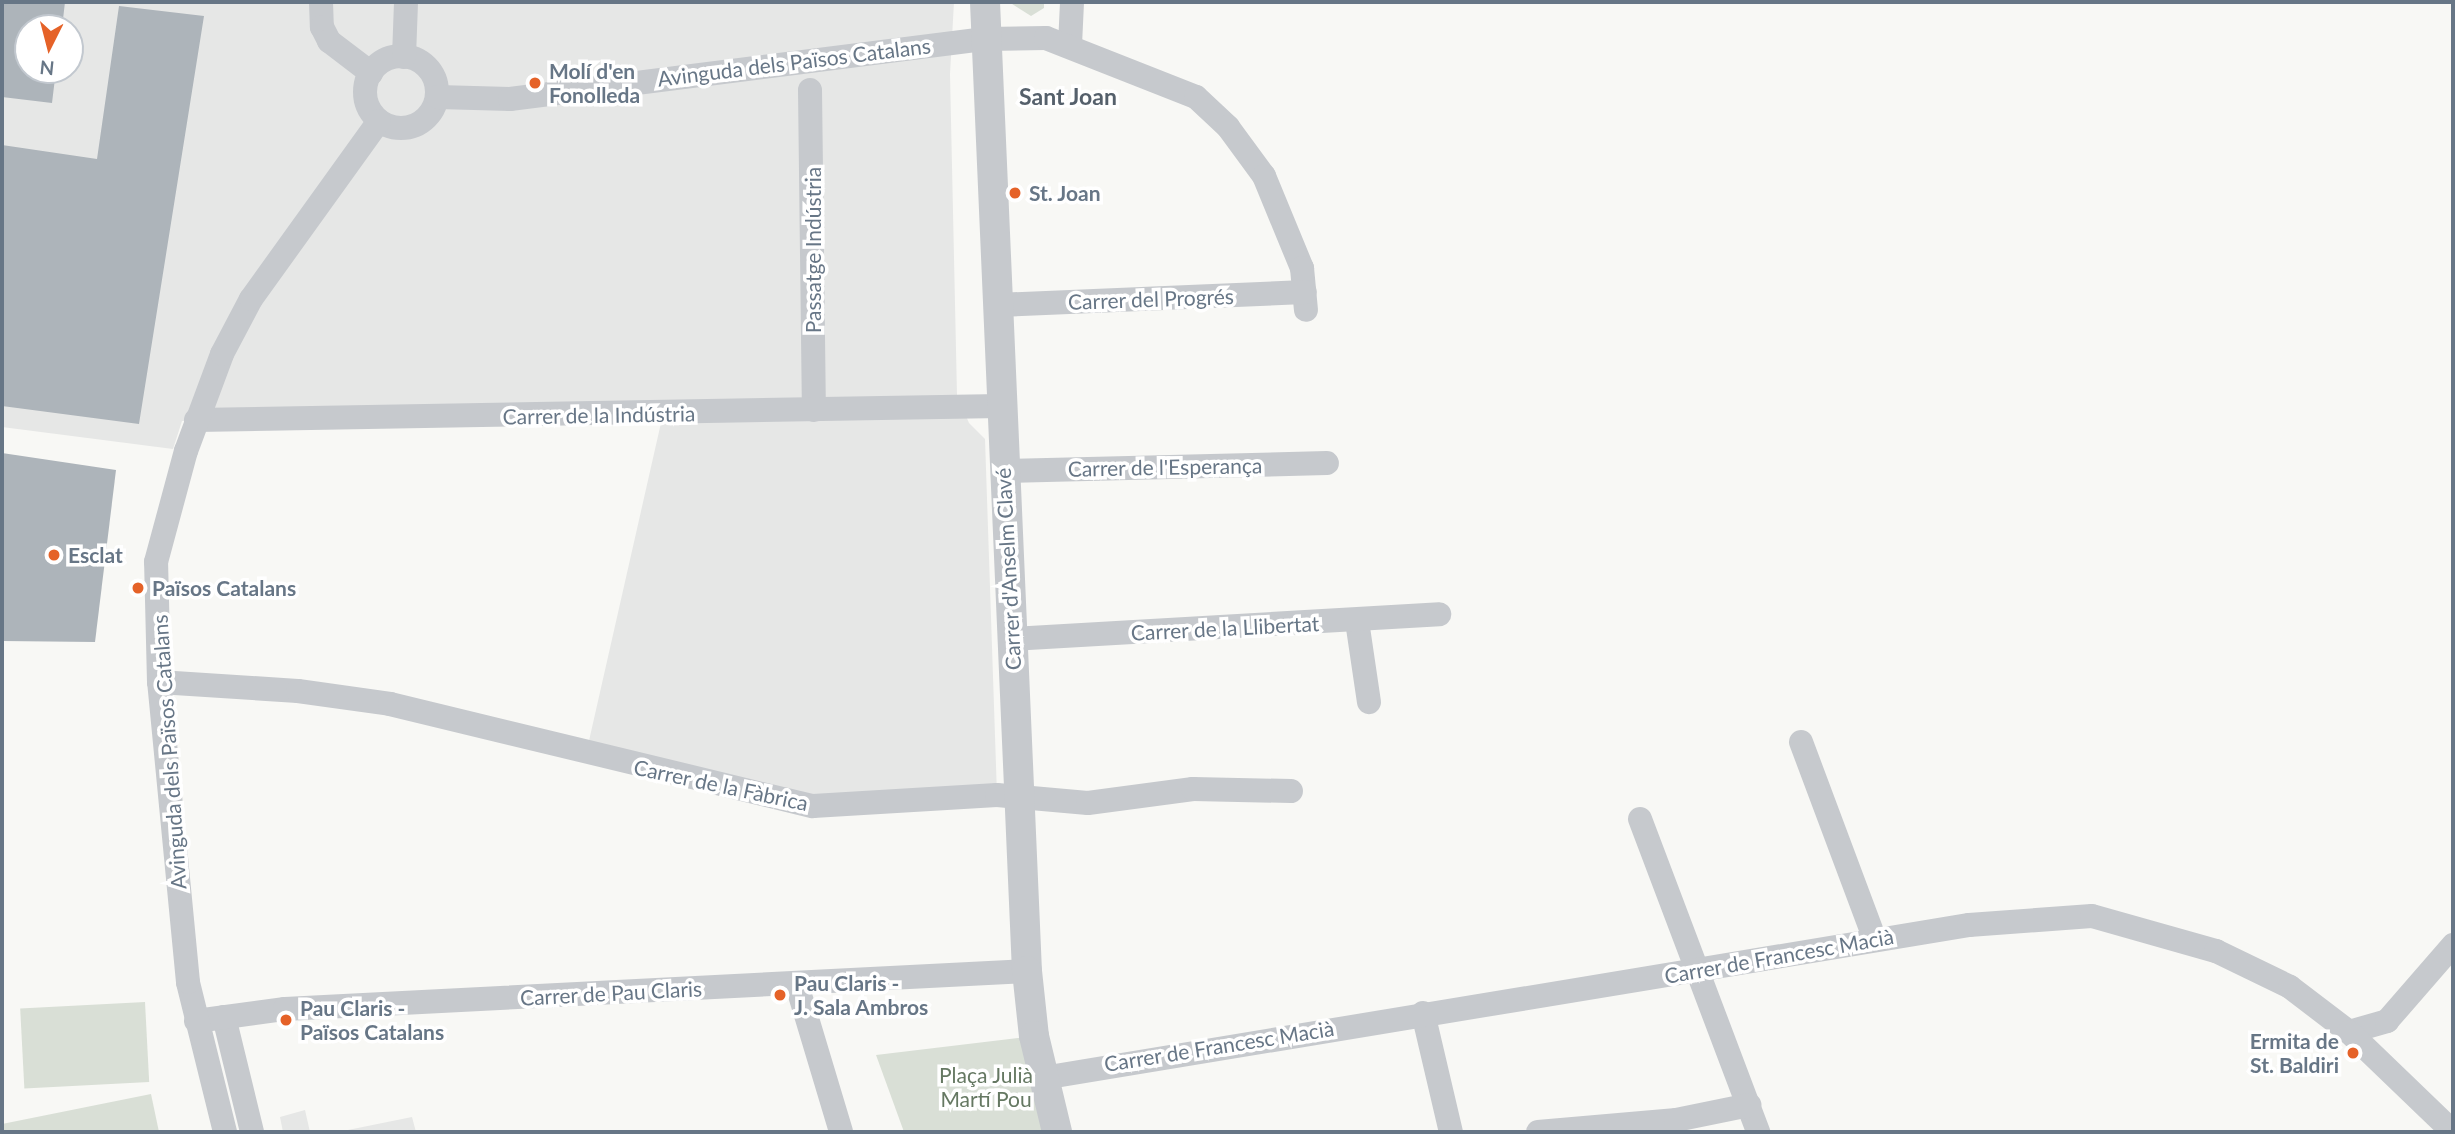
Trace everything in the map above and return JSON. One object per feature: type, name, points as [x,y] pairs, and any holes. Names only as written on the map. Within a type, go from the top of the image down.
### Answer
[{"type":"street","points":[[321,2],[322,27],[328,41],[371,73]]},
{"type":"street","points":[[404,57],[406,2]]},
{"type":"street","name":"Carrer d'Anselm Clavé","points":[[985,2],[1003,471],[1027,971],[1043,1078],[1057,1132]]},
{"type":"street","points":[[1070,45],[1072,2]]},
{"type":"street","name":"Avinguda dels Països Catalans","points":[[438,97],[510,99],[985,39],[1046,38],[1070,45],[1196,97],[1228,127],[1264,176],[1302,268],[1306,301]]},
{"type":"street","points":[[404,57],[431,71],[438,97],[429,114],[415,126],[397,128],[379,121],[365,96],[371,73],[379,64],[404,57]]},
{"type":"street","name":"Passatge Indústria","points":[[810,90],[814,410]]},
{"type":"street","name":"Avinguda dels Països Catalans","points":[[225,1132],[188,982],[159,682],[156,562],[196,420],[251,299],[379,121]]},
{"type":"street","name":"Carrer del Progrés","points":[[996,305],[1306,301]]},
{"type":"street","name":"Carrer de la Indústria","points":[[196,420],[1001,405]]},
{"type":"street","name":"Carrer de l'Esperança","points":[[1003,471],[1327,463]]},
{"type":"street","name":"Carrer de la Llibertat","points":[[1011,639],[1357,621],[1439,614]]},
{"type":"street","points":[[1357,621],[1369,702]]},
{"type":"street","name":"Carrer de la Fàbrica","points":[[159,682],[298,691],[390,704],[813,806],[997,795],[1020,800],[1088,803],[1227,787],[1290,791]]},
{"type":"street","points":[[1801,742],[1875,940]]},
{"type":"street","points":[[1640,819],[1758,1132]]},
{"type":"street","name":"Carrer de Francesc Macià","points":[[1043,1078],[1875,940],[2009,920],[2092,916],[2216,951],[2290,986],[2349,1032],[2453,1132]]},
{"type":"street","points":[[2349,1032],[2388,1021],[2453,946]]},
{"type":"street","name":"Carrer de Pau Claris","points":[[196,1021],[285,1009],[797,985],[1027,971]]},
{"type":"street","points":[[797,985],[841,1132]]},
{"type":"street","points":[[1423,1013],[1451,1132]]},
{"type":"street","points":[[224,1017],[252,1132]]},
{"type":"street","name":"Avinguda dels Països Catalans","points":[[196,1021],[194,1049],[211,1132]]},
{"type":"street","points":[[1538,1132],[1676,1120],[1749,1105]]},
{"type":"shaded area","points":[[2,2],[954,2],[950,74],[957,395],[969,423],[985,439],[997,795],[849,806],[586,754],[663,414],[182,421],[173,449],[2,427]]},
{"type":"shaded area","points":[[305,1110],[310,1132],[283,1132],[280,1117]]},
{"type":"shaded area","points":[[412,1117],[416,1132],[338,1132]]},
{"type":"green space","points":[[1009,2],[1044,2],[1044,8],[1031,16]]},
{"type":"green space","points":[[145,1002],[149,1082],[24,1088],[20,1009]]},
{"type":"green space","name":"Plaça Julià Martí Pou","points":[[1026,1037],[1047,1132],[904,1132],[876,1055]]},
{"type":"green space","points":[[151,1094],[159,1132],[2,1132],[2,1124]]},
{"type":"building","points":[[2,2],[65,2],[64,14],[14,14],[14,84],[54,84],[52,103],[2,97]]},
{"type":"building","points":[[119,6],[204,16],[139,424],[2,406],[2,145],[97,159]]},
{"type":"building","name":"Esclat","points":[[2,453],[116,470],[95,642],[2,641]]},
{"type":"place","name":"Molí d'en Fonolleda","points":[[535,83]]},
{"type":"place","name":"St. Joan","points":[[1015,193]]},
{"type":"place","name":"Esclat","points":[[54,555]]},
{"type":"place","name":"Països Catalans","points":[[138,588]]},
{"type":"place","name":"Pau Claris - J. Sala Ambros","points":[[780,995]]},
{"type":"place","name":"Pau Claris - Països Catalans","points":[[286,1020]]},
{"type":"place","name":"Ermita de St. Baldiri","points":[[2353,1053]]},
{"type":"district","name":"Sant Joan","points":[[1068,96]]}]
